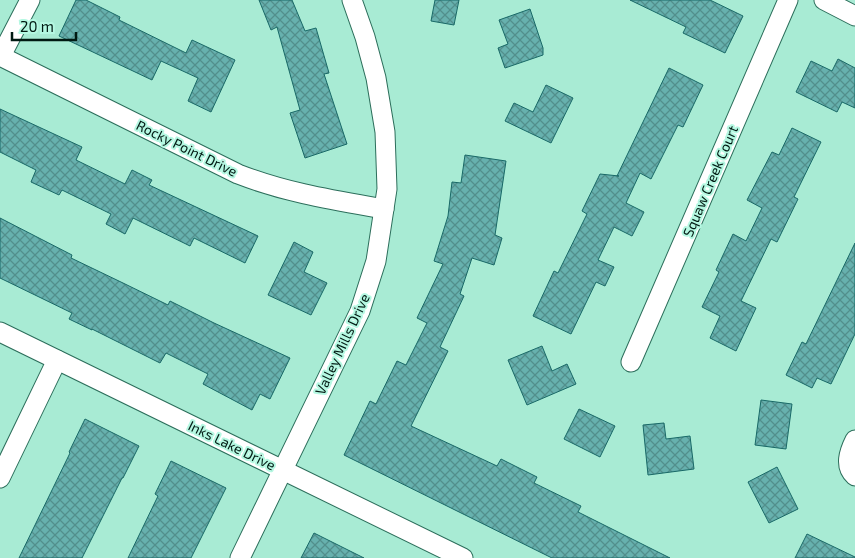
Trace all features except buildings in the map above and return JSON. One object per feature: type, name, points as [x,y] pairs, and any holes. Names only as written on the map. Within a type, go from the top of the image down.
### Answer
[{"type":"street","points":[[1,56],[30,0]]},
{"type":"street","name":"Valley Mills Drive","points":[[240,558],[360,311],[376,262],[387,188],[386,132],[376,78],[365,37],[352,0]]},
{"type":"street","name":"Squaw Creek Court","points":[[631,362],[788,0]]},
{"type":"street","points":[[824,0],[855,16]]},
{"type":"street","name":"Rocky Point Drive","points":[[1,56],[238,174],[268,186],[308,196],[384,208]]},
{"type":"street","name":"Inks Lake Drive","points":[[0,332],[463,558]]},
{"type":"street","points":[[0,478],[57,360]]},
{"type":"street","points":[[855,440],[848,454],[851,473],[855,476]]}]
